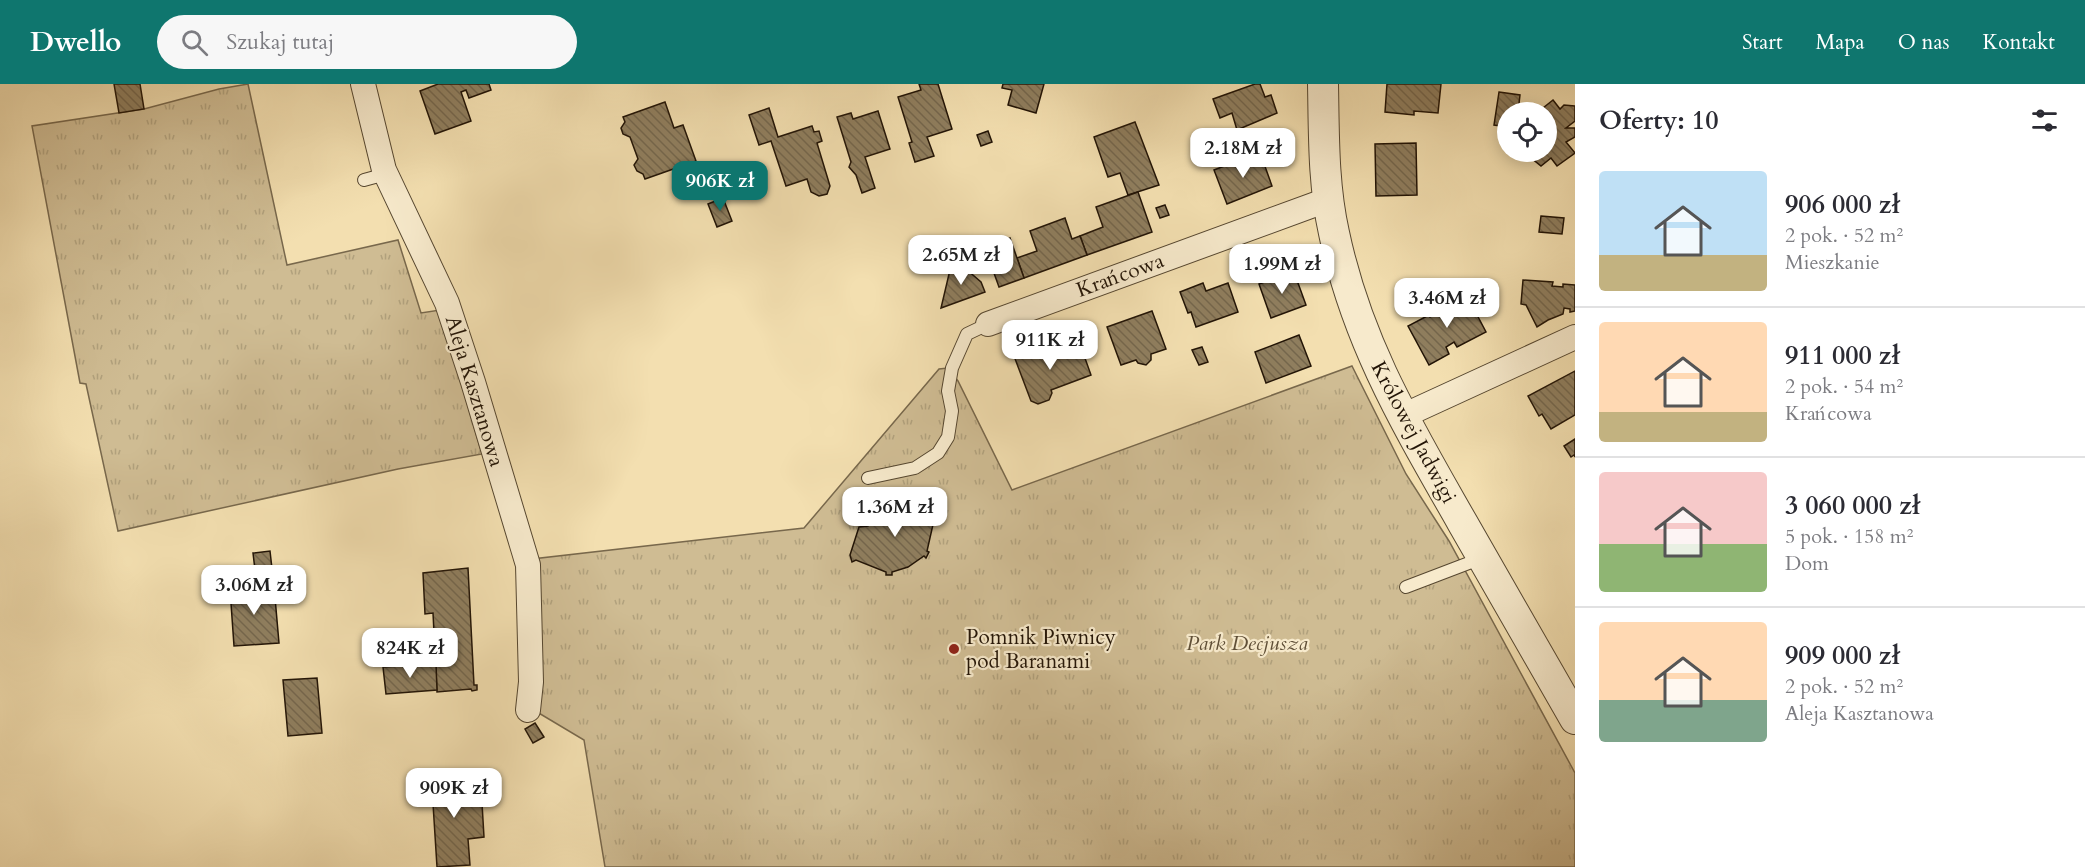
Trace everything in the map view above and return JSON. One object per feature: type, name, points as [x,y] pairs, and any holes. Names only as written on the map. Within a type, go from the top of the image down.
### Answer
[{"type":"street","name":"Aleja Kasztanowa","points":[[363,84],[374,175],[447,303],[528,565],[531,682],[528,710]]},
{"type":"street","name":"Królowej Jadwigi","points":[[1323,84],[1327,200],[1352,303],[1377,366],[1403,417],[1575,719]]},
{"type":"street","name":"Krańcowa","points":[[988,324],[1327,200]]},
{"type":"street","points":[[1403,417],[1575,337]]},
{"type":"lane","name":"Krańcowa","points":[[868,478],[915,468],[938,453],[948,437],[952,411],[948,391],[952,368],[967,334],[988,324]]},
{"type":"lane","points":[[1406,587],[1483,558]]},
{"type":"green space","points":[[248,84],[287,265],[398,240],[421,313],[440,310],[482,454],[398,469],[118,531],[86,384],[80,383],[32,126],[144,109],[219,89]]},
{"type":"green space","name":"Park Decjusza","points":[[1352,366],[1406,474],[1449,541],[1575,773],[1575,867],[605,867],[584,740],[537,712],[532,559],[804,528],[939,369],[948,368],[958,381],[1012,490]]},
{"type":"building","points":[[114,84],[140,84],[144,109],[119,113]]},
{"type":"building","points":[[438,84],[489,84],[491,90],[469,98],[466,90],[461,92],[471,121],[435,134],[420,91]]},
{"type":"building","points":[[919,84],[938,84],[952,129],[927,137],[934,156],[915,162],[909,143],[912,142],[898,97],[921,90]]},
{"type":"building","points":[[1003,84],[1044,84],[1036,113],[1008,105],[1012,90],[1002,88]]},
{"type":"building","points":[[1260,84],[1265,97],[1271,95],[1277,113],[1237,130],[1232,113],[1220,118],[1213,99]]},
{"type":"building","points":[[1387,84],[1441,84],[1438,113],[1414,111],[1414,115],[1385,112]]},
{"type":"building","points":[[1499,92],[1520,95],[1519,102],[1497,102]]},
{"type":"building","points":[[665,102],[674,128],[683,125],[696,161],[645,179],[634,165],[638,159],[630,137],[623,134],[621,128],[625,122],[623,117]]},
{"type":"building","points":[[1497,105],[1497,125],[1494,125]]},
{"type":"building","points":[[1557,105],[1560,109],[1564,105],[1575,106],[1575,121],[1566,128],[1575,128],[1575,137],[1566,142],[1575,153],[1557,166],[1554,162],[1557,162]]},
{"type":"building","points":[[769,108],[778,137],[812,126],[814,132],[819,131],[822,141],[817,143],[830,186],[827,194],[819,196],[811,192],[807,179],[786,186],[771,141],[759,145],[749,115]]},
{"type":"building","points":[[878,111],[890,149],[865,157],[875,188],[862,193],[856,175],[849,167],[851,162],[837,117],[851,113],[853,119]]},
{"type":"building","points":[[1135,122],[1159,185],[1128,195],[1120,173],[1108,177],[1094,137]]},
{"type":"building","points":[[988,131],[992,142],[981,146],[977,135]]},
{"type":"building","points":[[1416,143],[1417,195],[1376,196],[1375,144]]},
{"type":"building","points":[[1253,155],[1255,161],[1262,158],[1272,186],[1227,204],[1214,170]]},
{"type":"building","points":[[1138,192],[1152,232],[1087,255],[1080,236],[1103,227],[1096,207]]},
{"type":"building","points":[[723,198],[732,221],[717,227],[708,204]]},
{"type":"building","points":[[1165,205],[1169,215],[1160,218],[1156,208]]},
{"type":"building","points":[[1541,216],[1564,218],[1562,234],[1539,232]]},
{"type":"building","points":[[1065,218],[1072,239],[1080,236],[1087,255],[1024,278],[1017,258],[1037,251],[1030,231]]},
{"type":"building","points":[[1010,238],[1024,278],[999,287],[985,248]]},
{"type":"building","points":[[959,263],[981,282],[985,292],[941,308],[949,274],[955,264]]},
{"type":"building","points":[[1294,272],[1306,305],[1271,318],[1259,284]]},
{"type":"building","points":[[1523,280],[1553,282],[1552,286],[1575,285],[1575,311],[1570,312],[1570,309],[1564,308],[1563,314],[1537,327],[1526,305],[1521,304]]},
{"type":"building","points":[[1203,283],[1206,291],[1228,283],[1238,312],[1196,327],[1180,292]]},
{"type":"building","points":[[1467,296],[1486,332],[1457,347],[1454,342],[1446,347],[1449,354],[1429,365],[1408,326],[1429,315],[1430,317],[1438,312],[1437,310]]},
{"type":"building","points":[[1152,311],[1166,349],[1151,354],[1151,360],[1146,365],[1136,360],[1121,365],[1107,327]]},
{"type":"building","points":[[1299,335],[1311,366],[1266,383],[1255,352]]},
{"type":"building","points":[[1057,345],[1061,355],[1081,347],[1091,375],[1051,390],[1049,400],[1038,404],[1031,401],[1014,356],[1035,348],[1037,353]]},
{"type":"building","points":[[1202,347],[1208,362],[1199,365],[1192,350]]},
{"type":"building","points":[[1575,371],[1575,415],[1551,429],[1542,414],[1539,416],[1528,396]]},
{"type":"building","points":[[1575,439],[1575,457],[1574,455],[1571,457],[1564,446]]},
{"type":"building","points":[[873,488],[880,491],[883,498],[880,505],[873,508],[866,505],[863,498],[866,491]]},
{"type":"building","points":[[906,503],[935,511],[939,518],[934,520],[926,558],[924,556],[908,567],[892,572],[892,575],[886,575],[886,572],[856,560],[852,562],[850,555],[859,527],[868,526],[871,517],[880,509],[889,507],[902,510]]},
{"type":"building","points":[[270,551],[274,586],[257,587],[253,553]]},
{"type":"building","points":[[468,568],[474,685],[477,685],[477,690],[437,692],[433,613],[425,614],[423,573]]},
{"type":"building","points":[[274,586],[279,643],[234,646],[230,589]]},
{"type":"building","points":[[436,664],[437,690],[386,694],[383,667]]},
{"type":"building","points":[[317,678],[322,733],[288,736],[283,680]]},
{"type":"building","points":[[535,723],[544,737],[533,743],[525,729]]},
{"type":"building","points":[[463,771],[466,804],[482,803],[484,837],[468,839],[470,865],[437,867],[431,772]]},
{"type":"place","name":"Pomnik Piwnicy pod Baranami","points":[[954,649]]}]
